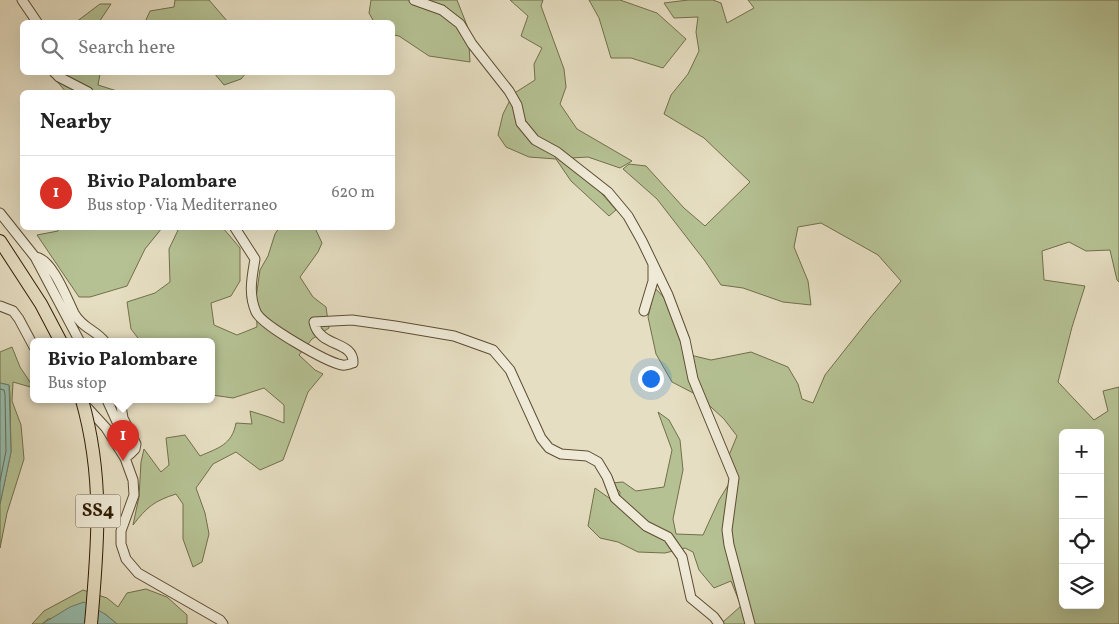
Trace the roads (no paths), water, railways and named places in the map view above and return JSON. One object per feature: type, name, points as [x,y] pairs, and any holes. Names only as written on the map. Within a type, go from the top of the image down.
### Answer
[{"type":"highway","points":[[0,245],[24,277],[59,338]]},
{"type":"highway","name":"SS4","points":[[82,403],[91,439],[98,504],[97,552],[91,624]]},
{"type":"street","points":[[22,0],[36,20]]},
{"type":"street","points":[[414,0],[442,10],[460,24],[472,44],[509,91],[517,105],[522,123],[535,140],[557,152],[608,192],[628,216],[668,295],[685,340],[694,379],[734,478],[727,530],[729,545],[750,624]]},
{"type":"street","points":[[57,75],[84,90]]},
{"type":"street","points":[[0,213],[35,257],[78,338]]},
{"type":"street","points":[[236,230],[255,259],[251,283],[252,297],[257,314],[280,333],[325,360],[344,366],[353,363],[353,356],[349,349],[327,340],[315,328],[314,322],[352,320],[394,326],[454,336],[493,350],[510,370],[541,438],[549,448],[561,454],[587,456],[598,462],[607,477],[615,498],[646,526],[668,537],[682,557],[691,598],[714,617],[719,624]]},
{"type":"street","points":[[35,257],[44,260],[60,283],[82,324],[102,338]]},
{"type":"street","points":[[644,311],[653,281],[653,263]]},
{"type":"street","points":[[0,306],[13,311],[30,340]]},
{"type":"street","points":[[84,403],[128,456]]},
{"type":"street","points":[[108,403],[126,442],[133,480],[134,495],[120,531],[121,544],[126,559],[138,573],[220,620],[223,624]]},
{"type":"street","points":[[120,403],[123,418],[136,444],[135,449],[128,456]]},
{"type":"water","points":[[0,383],[9,385],[11,452],[0,504]]},
{"type":"water","points":[[84,602],[105,614],[117,624],[42,624],[70,607]]},
{"type":"place","name":"Bivio Palombare","points":[[123,461]]}]
